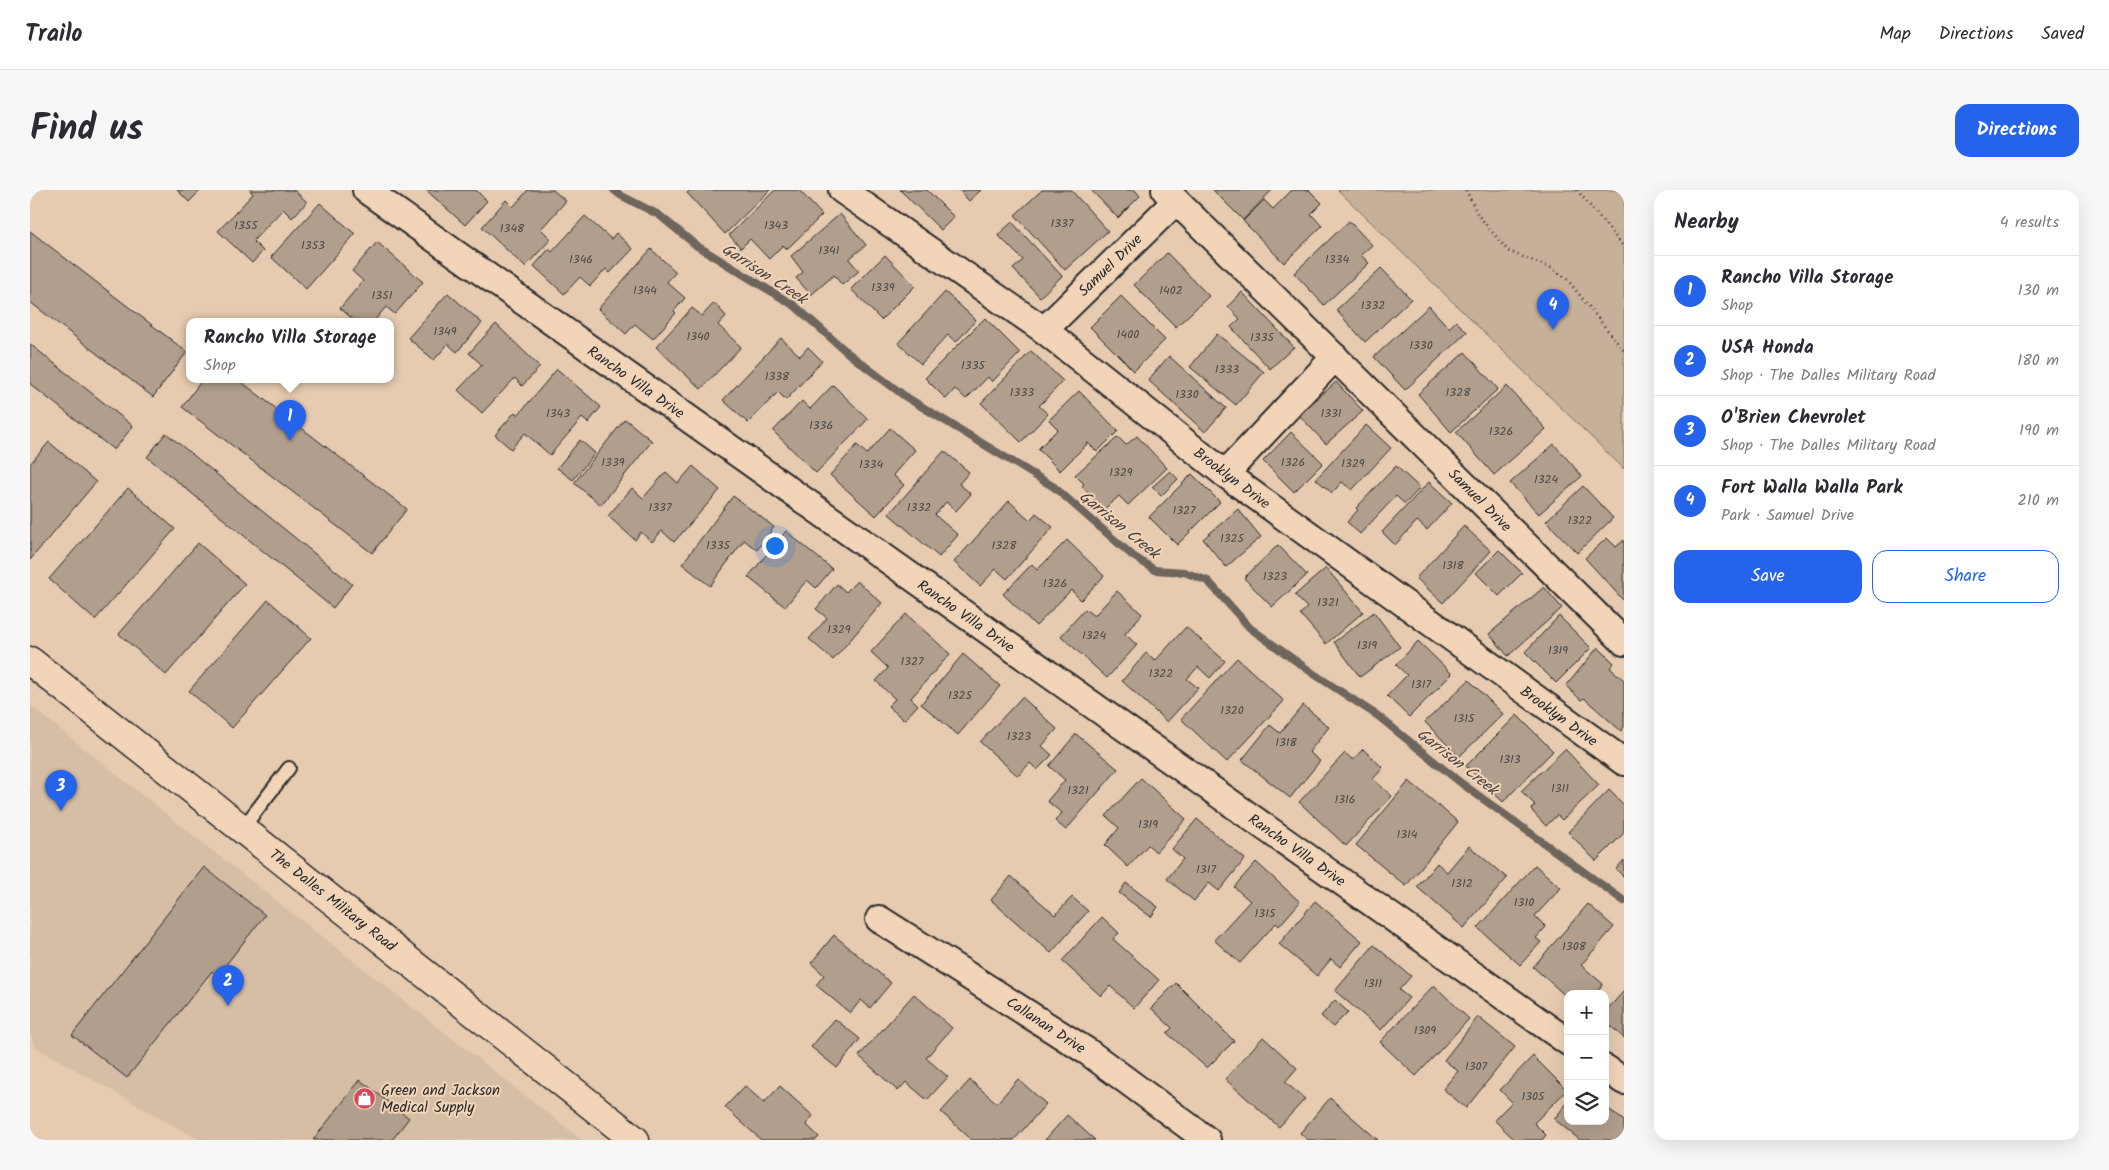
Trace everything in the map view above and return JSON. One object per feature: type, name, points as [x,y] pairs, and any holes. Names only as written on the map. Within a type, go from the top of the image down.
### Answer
[{"type":"main road","name":"The Dalles Military Road","points":[[30,661],[635,1140]]},
{"type":"street","name":"Rancho Villa Drive","points":[[366,190],[1564,1039]]},
{"type":"street","name":"Brooklyn Drive","points":[[842,190],[1044,330],[1225,474],[1624,762]]},
{"type":"street","name":"Samuel Drive","points":[[1044,330],[1171,195],[1624,642]]},
{"type":"street","points":[[1225,474],[1335,357]]},
{"type":"street","name":"Callanan Drive","points":[[878,919],[1088,1052],[1207,1140]]},
{"type":"street","points":[[1609,1071],[1624,1081]]},
{"type":"lane","points":[[242,829],[289,768]]},
{"type":"path","points":[[1466,190],[1478,215],[1508,251],[1551,268],[1566,278],[1624,351]]},
{"type":"path","points":[[1576,190],[1624,247]]},
{"type":"shaded area","points":[[1338,190],[1624,190],[1624,469]]},
{"type":"shaded area","points":[[30,705],[200,841],[582,1140],[199,1140],[35,1047],[30,1033]]},
{"type":"building","points":[[177,190],[201,190],[189,202]]},
{"type":"building","points":[[250,190],[294,190],[307,202],[292,218],[283,209],[253,241],[263,251],[252,263],[218,231],[253,194]]},
{"type":"building","points":[[426,190],[476,190],[487,201],[465,225]]},
{"type":"building","points":[[528,190],[553,190],[566,201],[541,229],[551,239],[525,267],[482,227],[506,200],[513,207]]},
{"type":"building","points":[[690,190],[770,190],[725,234],[687,193]]},
{"type":"building","points":[[775,190],[799,190],[822,215],[787,249],[783,245],[769,259],[750,239],[741,248],[729,235]]},
{"type":"building","points":[[900,190],[927,190],[954,217],[941,230]]},
{"type":"building","points":[[959,190],[981,190],[969,201]]},
{"type":"building","points":[[1042,190],[1071,190],[1108,231],[1065,270],[1015,215]]},
{"type":"building","points":[[1091,190],[1135,190],[1140,196],[1118,218]]},
{"type":"building","points":[[1213,190],[1272,190],[1243,220]]},
{"type":"building","points":[[1292,190],[1309,190],[1322,203],[1311,214],[1322,226],[1284,263],[1243,221],[1264,200],[1273,209]]},
{"type":"building","points":[[320,203],[355,234],[306,289],[271,257]]},
{"type":"building","points":[[840,214],[866,245],[849,259],[859,271],[842,285],[834,275],[811,295],[796,278],[803,272],[791,256]]},
{"type":"building","points":[[585,216],[611,239],[616,233],[633,249],[610,273],[606,269],[590,286],[580,277],[564,294],[534,266],[549,249],[552,252]]},
{"type":"building","points":[[1349,221],[1372,245],[1361,255],[1369,263],[1324,305],[1294,273]]},
{"type":"building","points":[[1012,222],[1062,276],[1040,297],[1013,269],[1023,260],[998,235]]},
{"type":"building","points":[[30,231],[186,351],[186,353],[153,397],[30,302]]},
{"type":"building","points":[[377,242],[423,282],[395,314],[386,307],[376,318],[351,318],[340,308],[363,281],[352,271]]},
{"type":"building","points":[[651,249],[676,272],[667,282],[685,298],[674,311],[676,313],[653,339],[635,324],[626,334],[598,309]]},
{"type":"building","points":[[1167,253],[1209,296],[1176,327],[1134,285]]},
{"type":"building","points":[[885,255],[915,286],[881,320],[851,289]]},
{"type":"building","points":[[1381,268],[1411,299],[1365,342],[1336,310]]},
{"type":"building","points":[[945,292],[976,320],[956,342],[948,335],[921,364],[898,343]]},
{"type":"building","points":[[1242,292],[1294,347],[1270,369],[1231,327],[1240,319],[1228,306]]},
{"type":"building","points":[[448,293],[482,323],[457,352],[448,344],[434,360],[408,338]]},
{"type":"building","points":[[1121,296],[1165,340],[1134,371],[1090,327]]},
{"type":"building","points":[[714,303],[726,316],[718,325],[741,347],[701,389],[656,347],[692,308],[702,316]]},
{"type":"building","points":[[1429,306],[1449,328],[1456,321],[1467,332],[1405,390],[1374,357]]},
{"type":"building","points":[[985,318],[1020,353],[992,382],[988,377],[966,399],[955,389],[946,399],[925,378]]},
{"type":"building","points":[[496,324],[540,367],[522,386],[515,378],[482,413],[458,390],[482,365],[469,353]]},
{"type":"building","points":[[1217,334],[1264,372],[1236,405],[1190,367]]},
{"type":"building","points":[[781,338],[800,356],[808,347],[822,361],[786,400],[778,392],[748,423],[723,400]]},
{"type":"building","points":[[30,344],[133,426],[114,450],[30,384]]},
{"type":"building","points":[[1031,351],[1063,381],[1039,406],[1048,414],[1021,442],[981,403]]},
{"type":"building","points":[[1465,352],[1498,389],[1451,432],[1418,394]]},
{"type":"building","points":[[1169,356],[1226,408],[1205,432],[1148,380]]},
{"type":"building","points":[[557,369],[601,407],[588,423],[582,418],[550,455],[525,433],[511,449],[495,435],[515,412],[518,415]]},
{"type":"building","points":[[1336,382],[1363,411],[1326,444],[1299,415]]},
{"type":"building","points":[[200,383],[243,383],[407,509],[372,553],[182,407]]},
{"type":"building","points":[[833,385],[868,419],[816,473],[773,431],[802,401],[810,409]]},
{"type":"building","points":[[1507,386],[1546,429],[1494,475],[1456,432]]},
{"type":"building","points":[[1079,391],[1118,431],[1097,452],[1088,443],[1060,471],[1038,449],[1058,429],[1049,420]]},
{"type":"building","points":[[625,419],[652,441],[601,505],[574,483]]},
{"type":"building","points":[[1366,425],[1391,448],[1352,490],[1342,482],[1332,493],[1316,479]]},
{"type":"building","points":[[890,428],[915,450],[893,475],[904,485],[876,516],[830,475],[857,445],[867,454]]},
{"type":"building","points":[[1291,432],[1323,463],[1294,492],[1263,461]]},
{"type":"building","points":[[166,433],[352,584],[333,608],[147,457]]},
{"type":"building","points":[[1137,436],[1167,468],[1128,505],[1119,496],[1103,510],[1075,475],[1118,437],[1126,445]]},
{"type":"building","points":[[580,440],[595,453],[573,480],[557,468]]},
{"type":"building","points":[[49,442],[96,482],[30,560],[30,464]]},
{"type":"building","points":[[1554,444],[1582,476],[1539,514],[1510,483]]},
{"type":"building","points":[[944,451],[969,472],[959,484],[971,494],[956,511],[946,502],[935,515],[958,535],[939,557],[889,514]]},
{"type":"building","points":[[693,466],[720,490],[674,542],[662,531],[652,542],[641,532],[635,540],[608,516],[632,488],[643,498],[666,472],[678,483]]},
{"type":"building","points":[[1396,466],[1420,488],[1405,504],[1396,496],[1360,534],[1347,522],[1358,510],[1356,508]]},
{"type":"building","points":[[1170,471],[1178,479],[1161,496],[1152,487]]},
{"type":"building","points":[[1192,474],[1220,502],[1177,545],[1149,517]]},
{"type":"building","points":[[1429,482],[1452,503],[1427,530],[1417,521],[1395,545],[1382,532]]},
{"type":"building","points":[[1583,486],[1613,518],[1577,553],[1546,521]]},
{"type":"building","points":[[128,488],[175,529],[95,620],[49,579]]},
{"type":"building","points":[[733,496],[774,527],[757,550],[744,540],[710,586],[682,564]]},
{"type":"building","points":[[1009,501],[1030,520],[1036,513],[1053,527],[1007,579],[996,569],[980,586],[954,562]]},
{"type":"building","points":[[1238,509],[1261,537],[1226,567],[1203,539]]},
{"type":"building","points":[[1464,526],[1491,551],[1443,603],[1416,578]]},
{"type":"building","points":[[786,531],[832,569],[816,588],[807,580],[785,607],[748,577]]},
{"type":"building","points":[[1607,538],[1616,547],[1624,540],[1624,601],[1585,558]]},
{"type":"building","points":[[1067,540],[1104,576],[1081,600],[1071,590],[1036,626],[1003,594],[1032,564],[1037,570]]},
{"type":"building","points":[[198,543],[245,584],[166,675],[119,634]]},
{"type":"building","points":[[1278,545],[1307,575],[1272,607],[1244,578]]},
{"type":"building","points":[[1499,550],[1522,573],[1499,596],[1476,573]]},
{"type":"building","points":[[1326,568],[1363,612],[1326,644],[1300,614],[1307,608],[1295,595]]},
{"type":"building","points":[[857,581],[882,603],[833,660],[809,639],[827,618],[816,609],[837,584],[846,592]]},
{"type":"building","points":[[1544,587],[1562,608],[1508,656],[1489,634]]},
{"type":"building","points":[[1117,591],[1142,614],[1125,634],[1137,645],[1107,678],[1061,636],[1085,609],[1094,616]]},
{"type":"building","points":[[268,600],[311,638],[232,728],[189,691]]},
{"type":"building","points":[[1374,612],[1400,647],[1360,677],[1334,642]]},
{"type":"building","points":[[906,614],[950,654],[911,698],[918,705],[904,720],[888,706],[895,699],[876,681],[888,668],[871,652]]},
{"type":"building","points":[[1559,616],[1591,648],[1556,683],[1525,652]]},
{"type":"building","points":[[1186,627],[1225,661],[1210,678],[1198,667],[1187,679],[1198,688],[1167,722],[1122,681],[1146,653],[1155,661]]},
{"type":"building","points":[[1418,641],[1452,674],[1409,717],[1387,696],[1407,675],[1396,665]]},
{"type":"building","points":[[1598,647],[1614,663],[1610,668],[1624,680],[1624,727],[1621,731],[1584,698],[1581,700],[1566,686]]},
{"type":"building","points":[[963,654],[1000,686],[958,735],[921,704]]},
{"type":"building","points":[[1237,658],[1284,701],[1227,762],[1181,719]]},
{"type":"building","points":[[1469,680],[1503,714],[1459,757],[1425,722]]},
{"type":"building","points":[[1022,697],[1057,729],[1042,746],[1052,755],[1037,770],[1030,763],[1018,776],[980,742]]},
{"type":"building","points":[[1303,705],[1329,727],[1309,752],[1320,761],[1290,798],[1242,760],[1270,725],[1280,733]]},
{"type":"building","points":[[1517,715],[1553,751],[1503,802],[1466,766]]},
{"type":"building","points":[[1076,734],[1118,769],[1066,830],[1055,821],[1062,813],[1047,801],[1065,780],[1049,766]]},
{"type":"building","points":[[1363,749],[1383,768],[1373,779],[1392,796],[1346,846],[1299,802],[1345,753],[1353,760]]},
{"type":"building","points":[[1565,749],[1599,785],[1562,820],[1557,815],[1546,826],[1531,810],[1535,805],[1521,791]]},
{"type":"building","points":[[1141,778],[1186,819],[1156,852],[1148,845],[1128,867],[1105,845],[1119,828],[1106,816]]},
{"type":"building","points":[[1409,781],[1458,822],[1406,886],[1356,845]]},
{"type":"building","points":[[1609,790],[1624,805],[1624,833],[1596,861],[1568,832]]},
{"type":"building","points":[[1197,819],[1245,859],[1219,891],[1209,883],[1194,901],[1167,879],[1183,859],[1172,849]]},
{"type":"building","points":[[1469,846],[1507,878],[1464,928],[1417,887],[1437,863],[1447,872]]},
{"type":"building","points":[[1624,860],[1624,877],[1616,869]]},
{"type":"building","points":[[1256,862],[1300,902],[1279,926],[1276,923],[1240,963],[1214,940],[1250,901],[1234,887]]},
{"type":"building","points":[[1535,865],[1561,888],[1535,916],[1546,927],[1536,938],[1541,942],[1520,965],[1478,928]]},
{"type":"building","points":[[204,867],[265,915],[217,976],[212,971],[127,1078],[72,1035]]},
{"type":"building","points":[[1011,876],[1055,915],[1072,897],[1088,911],[1051,953],[991,900]]},
{"type":"building","points":[[1126,883],[1158,907],[1151,917],[1119,893]]},
{"type":"building","points":[[1315,901],[1362,941],[1340,967],[1331,959],[1317,976],[1279,944]]},
{"type":"building","points":[[1588,904],[1614,927],[1581,965],[1603,984],[1598,990],[1564,990],[1564,994],[1533,967]]},
{"type":"building","points":[[1102,917],[1119,933],[1113,939],[1159,980],[1134,1008],[1110,986],[1101,996],[1062,961]]},
{"type":"building","points":[[834,935],[891,983],[870,1008],[861,1000],[850,1013],[816,985],[824,975],[811,963]]},
{"type":"building","points":[[1374,945],[1411,976],[1399,990],[1409,998],[1381,1030],[1335,991]]},
{"type":"building","points":[[1176,983],[1234,1041],[1207,1068],[1167,1033],[1172,1028],[1151,1008]]},
{"type":"building","points":[[1434,985],[1469,1019],[1416,1076],[1380,1042]]},
{"type":"building","points":[[1624,991],[1624,1038],[1609,1025],[1609,1008]]},
{"type":"building","points":[[914,994],[952,1028],[926,1058],[948,1077],[927,1100],[906,1082],[898,1091],[859,1056]]},
{"type":"building","points":[[1335,1000],[1348,1012],[1333,1027],[1321,1016]]},
{"type":"building","points":[[1478,1017],[1515,1047],[1466,1108],[1443,1089],[1458,1071],[1444,1060]]},
{"type":"building","points":[[835,1019],[860,1039],[837,1068],[811,1047]]},
{"type":"building","points":[[1263,1037],[1297,1068],[1285,1082],[1305,1099],[1279,1127],[1225,1079]]},
{"type":"building","points":[[1533,1056],[1564,1087],[1564,1093],[1534,1123],[1546,1135],[1542,1140],[1515,1140],[1494,1120],[1512,1102],[1500,1090]]},
{"type":"building","points":[[1018,1079],[1046,1104],[1014,1140],[998,1140],[996,1138],[994,1140],[972,1140],[941,1112],[970,1080],[997,1103]]},
{"type":"building","name":"Green and Jackson Medical Supply","points":[[360,1080],[409,1118],[392,1140],[313,1140]]},
{"type":"building","points":[[745,1086],[764,1103],[780,1086],[813,1116],[806,1124],[819,1137],[816,1140],[761,1140],[725,1107]]},
{"type":"building","points":[[1330,1098],[1378,1140],[1308,1140],[1300,1133]]},
{"type":"building","points":[[1564,1107],[1564,1125],[1609,1125],[1609,1109],[1624,1121],[1624,1136],[1621,1140],[1580,1140],[1554,1119]]},
{"type":"building","points":[[1067,1115],[1095,1140],[1045,1140]]},
{"type":"waterway","name":"Garrison Creek","points":[[614,190],[659,215],[697,246],[795,306],[849,354],[906,397],[1054,487],[1133,556],[1155,570],[1184,572],[1208,581],[1250,628],[1314,674],[1378,716],[1461,783],[1624,901]]},
{"type":"place","name":"Fort Walla Walla Park","points":[[1553,330]]},
{"type":"place","name":"Rancho Villa Storage","points":[[290,441]]},
{"type":"place","name":"O'Brien Chevrolet","points":[[61,811]]},
{"type":"place","name":"USA Honda","points":[[228,1006]]},
{"type":"place","name":"Green and Jackson Medical Supply","points":[[365,1099]]}]
